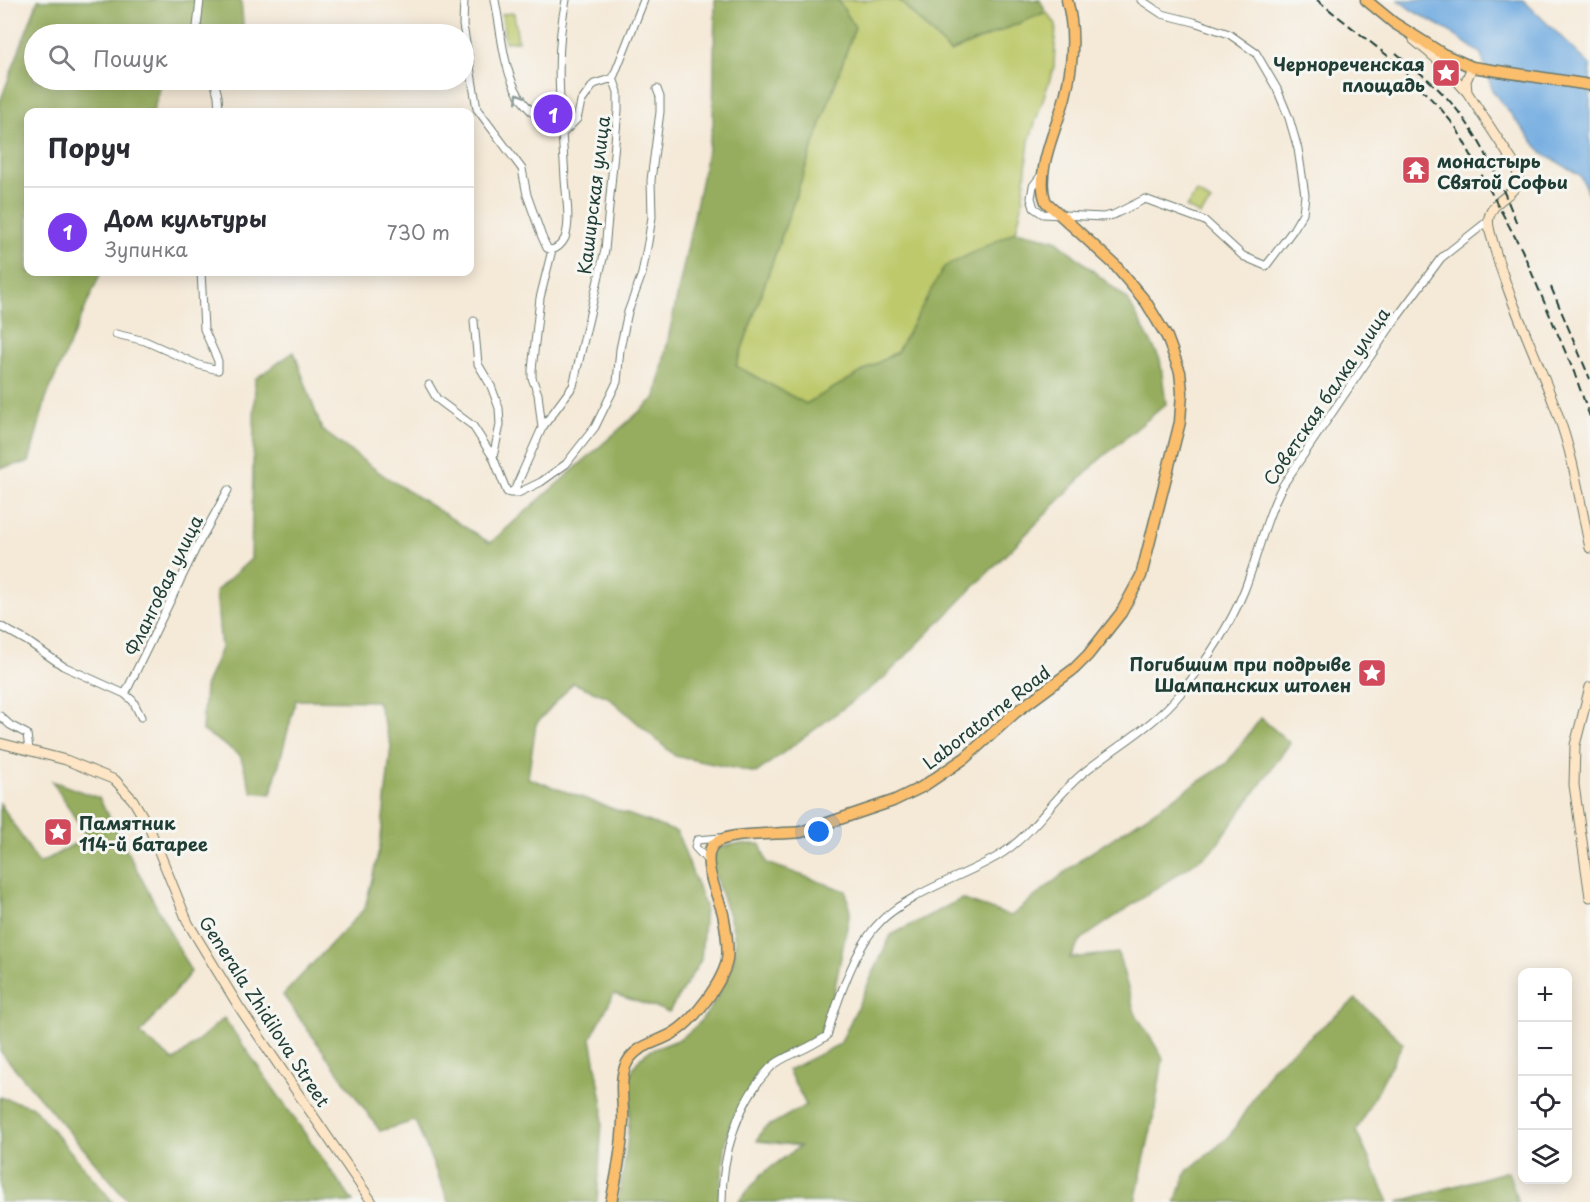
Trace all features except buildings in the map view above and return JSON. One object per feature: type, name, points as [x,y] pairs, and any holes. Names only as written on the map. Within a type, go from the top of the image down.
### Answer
[{"type":"main road","name":"Laboratorne Road","points":[[724,838],[801,832],[893,801],[922,787],[965,758],[1016,712],[1074,669],[1121,613],[1141,576],[1180,422],[1182,392],[1180,372],[1167,337],[1146,302],[1114,264],[1046,202],[1042,193],[1043,173],[1065,96],[1074,45],[1072,16],[1068,0]]},
{"type":"main road","points":[[1366,0],[1438,60],[1467,92],[1515,165],[1518,177],[1514,189],[1493,208],[1488,221],[1495,250],[1513,302],[1558,414],[1569,448],[1590,548]]},
{"type":"main road","points":[[1394,23],[1443,54],[1477,67],[1590,85]]},
{"type":"main road","points":[[1467,92],[1466,81],[1477,67]]},
{"type":"main road","points":[[1590,687],[1575,745],[1574,785],[1590,897]]},
{"type":"main road","name":"Generala Zhidilova Street","points":[[0,743],[66,760],[115,780],[133,800],[149,827],[188,923],[239,1007],[372,1202]]},
{"type":"main road","points":[[611,1202],[620,1161],[624,1068],[633,1053],[652,1041],[673,1034],[691,1021],[711,993],[727,962],[723,912],[708,862],[710,849],[717,841],[724,838]]},
{"type":"street","points":[[197,24],[200,0]]},
{"type":"street","points":[[463,24],[464,0]]},
{"type":"street","points":[[495,0],[510,80],[518,96],[529,111],[545,125],[563,134]]},
{"type":"street","points":[[542,428],[538,394],[532,378],[540,298],[552,250],[561,245],[565,237],[567,220],[563,134],[560,117],[560,36],[566,0]]},
{"type":"street","points":[[563,134],[577,119],[581,102],[594,84],[613,78],[644,0]]},
{"type":"street","points":[[1062,217],[1113,215],[1145,200],[1205,221],[1243,256],[1266,266],[1293,230],[1302,213],[1305,195],[1298,149],[1277,89],[1256,53],[1229,34],[1162,14],[1141,0]]},
{"type":"street","name":"Каширская улица","points":[[513,491],[542,428],[573,386],[605,250],[618,110],[618,92],[613,78]]},
{"type":"street","points":[[429,386],[437,399],[473,426],[493,457],[507,492],[518,493],[541,482],[566,464],[595,427],[617,382],[620,349],[628,312],[642,274],[648,242],[652,217],[651,180],[660,112],[660,97],[657,89]]},
{"type":"street","points":[[216,90],[219,108]]},
{"type":"street","points":[[474,90],[477,109],[522,169],[534,216],[544,243],[552,250]]},
{"type":"street","name":"Советская балка улица","points":[[722,1202],[728,1152],[739,1114],[770,1068],[787,1056],[827,1036],[834,1011],[862,945],[879,922],[913,897],[998,856],[1036,825],[1059,795],[1082,774],[1148,725],[1180,695],[1223,634],[1233,615],[1254,563],[1272,505],[1282,485],[1395,320],[1441,258],[1488,221]]},
{"type":"street","points":[[116,334],[145,341],[200,365],[218,370],[218,361],[204,329],[201,276]]},
{"type":"street","points":[[474,321],[478,364],[491,386],[499,408],[500,425],[493,457]]},
{"type":"street","name":"Фланговая улица","points":[[125,694],[196,548],[228,490]]},
{"type":"street","points":[[0,626],[27,641],[63,666],[125,694],[133,701],[141,717]]},
{"type":"street","points":[[0,716],[10,725],[27,734],[29,750]]},
{"type":"street","points":[[708,862],[695,847],[697,840],[724,838]]},
{"type":"green space","points":[[38,0],[241,0],[243,24],[29,24]]},
{"type":"green space","points":[[715,0],[838,0],[855,27],[736,366],[806,404],[897,352],[944,267],[1016,231],[1056,240],[1128,300],[1160,359],[1166,404],[1098,461],[884,678],[756,773],[675,756],[608,697],[573,683],[536,724],[528,778],[677,832],[705,906],[701,960],[669,1012],[614,994],[591,1038],[603,1106],[597,1202],[449,1202],[415,1121],[380,1131],[283,995],[365,908],[380,846],[391,745],[377,701],[296,700],[271,794],[252,792],[240,755],[202,730],[205,687],[221,648],[216,591],[251,559],[255,379],[294,352],[322,430],[386,477],[490,543],[656,397],[713,125]]},
{"type":"green space","points":[[838,0],[899,0],[950,52],[1046,12],[1056,24],[1054,67],[1029,141],[1022,206],[1016,231],[944,268],[897,352],[806,404],[736,366],[855,27]]},
{"type":"green space","points":[[899,0],[1040,0],[1046,12],[950,52]]},
{"type":"green space","points":[[514,13],[518,41],[505,42],[502,14]]},
{"type":"green space","points":[[24,38],[24,90],[159,90],[154,108],[24,108],[24,276],[99,276],[46,398],[29,462],[0,468],[0,102]]},
{"type":"green space","points":[[1197,192],[1211,202],[1200,215],[1186,207]]},
{"type":"green space","points":[[1261,718],[1290,743],[1213,850],[1082,939],[1070,958],[1118,953],[1135,1013],[1163,1058],[1154,1115],[1135,1202],[738,1202],[762,1174],[800,1146],[757,1141],[763,1129],[806,1105],[788,1070],[840,1044],[891,935],[961,899],[1011,916],[1084,857],[1226,764]]},
{"type":"green space","points":[[52,781],[99,798],[191,972],[140,1034],[174,1061],[224,1018],[353,1202],[129,1202],[0,1051],[0,803],[39,864],[87,837]]},
{"type":"green space","points":[[735,844],[760,844],[767,863],[846,891],[850,912],[826,1032],[805,1045],[777,1057],[753,1084],[732,1120],[726,1140],[719,1202],[617,1202],[626,1150],[632,1071],[644,1055],[679,1039],[697,1025],[718,996],[732,965],[735,954],[734,933],[712,864],[713,857],[719,848]]},
{"type":"green space","points":[[1356,999],[1403,1043],[1356,1131],[1389,1202],[1175,1202],[1187,1171],[1229,1137],[1273,1067]]},
{"type":"green space","points":[[0,1097],[33,1107],[113,1202],[0,1202]]},
{"type":"green space","points":[[1508,1171],[1518,1202],[1398,1202]]},
{"type":"water","points":[[1398,0],[1523,0],[1590,65],[1590,198],[1580,175],[1543,154],[1493,92],[1481,54]]},
{"type":"railway","points":[[1317,0],[1393,60],[1441,109],[1457,129],[1522,250],[1574,372],[1590,417]]},
{"type":"railway","points":[[1396,53],[1439,90],[1468,125],[1495,173],[1517,224]]},
{"type":"railway","points":[[1551,287],[1590,379]]},
{"type":"place","name":"Чернореченская площадь","points":[[1446,73]]},
{"type":"place","name":"Дом культуры","points":[[553,114]]},
{"type":"place","name":"монастырь Святой Софьи","points":[[1416,170]]},
{"type":"place","name":"Погибшим при подрыве Шампанских штолен","points":[[1372,673]]},
{"type":"place","name":"Памятник 114-й батарее","points":[[58,832]]}]
